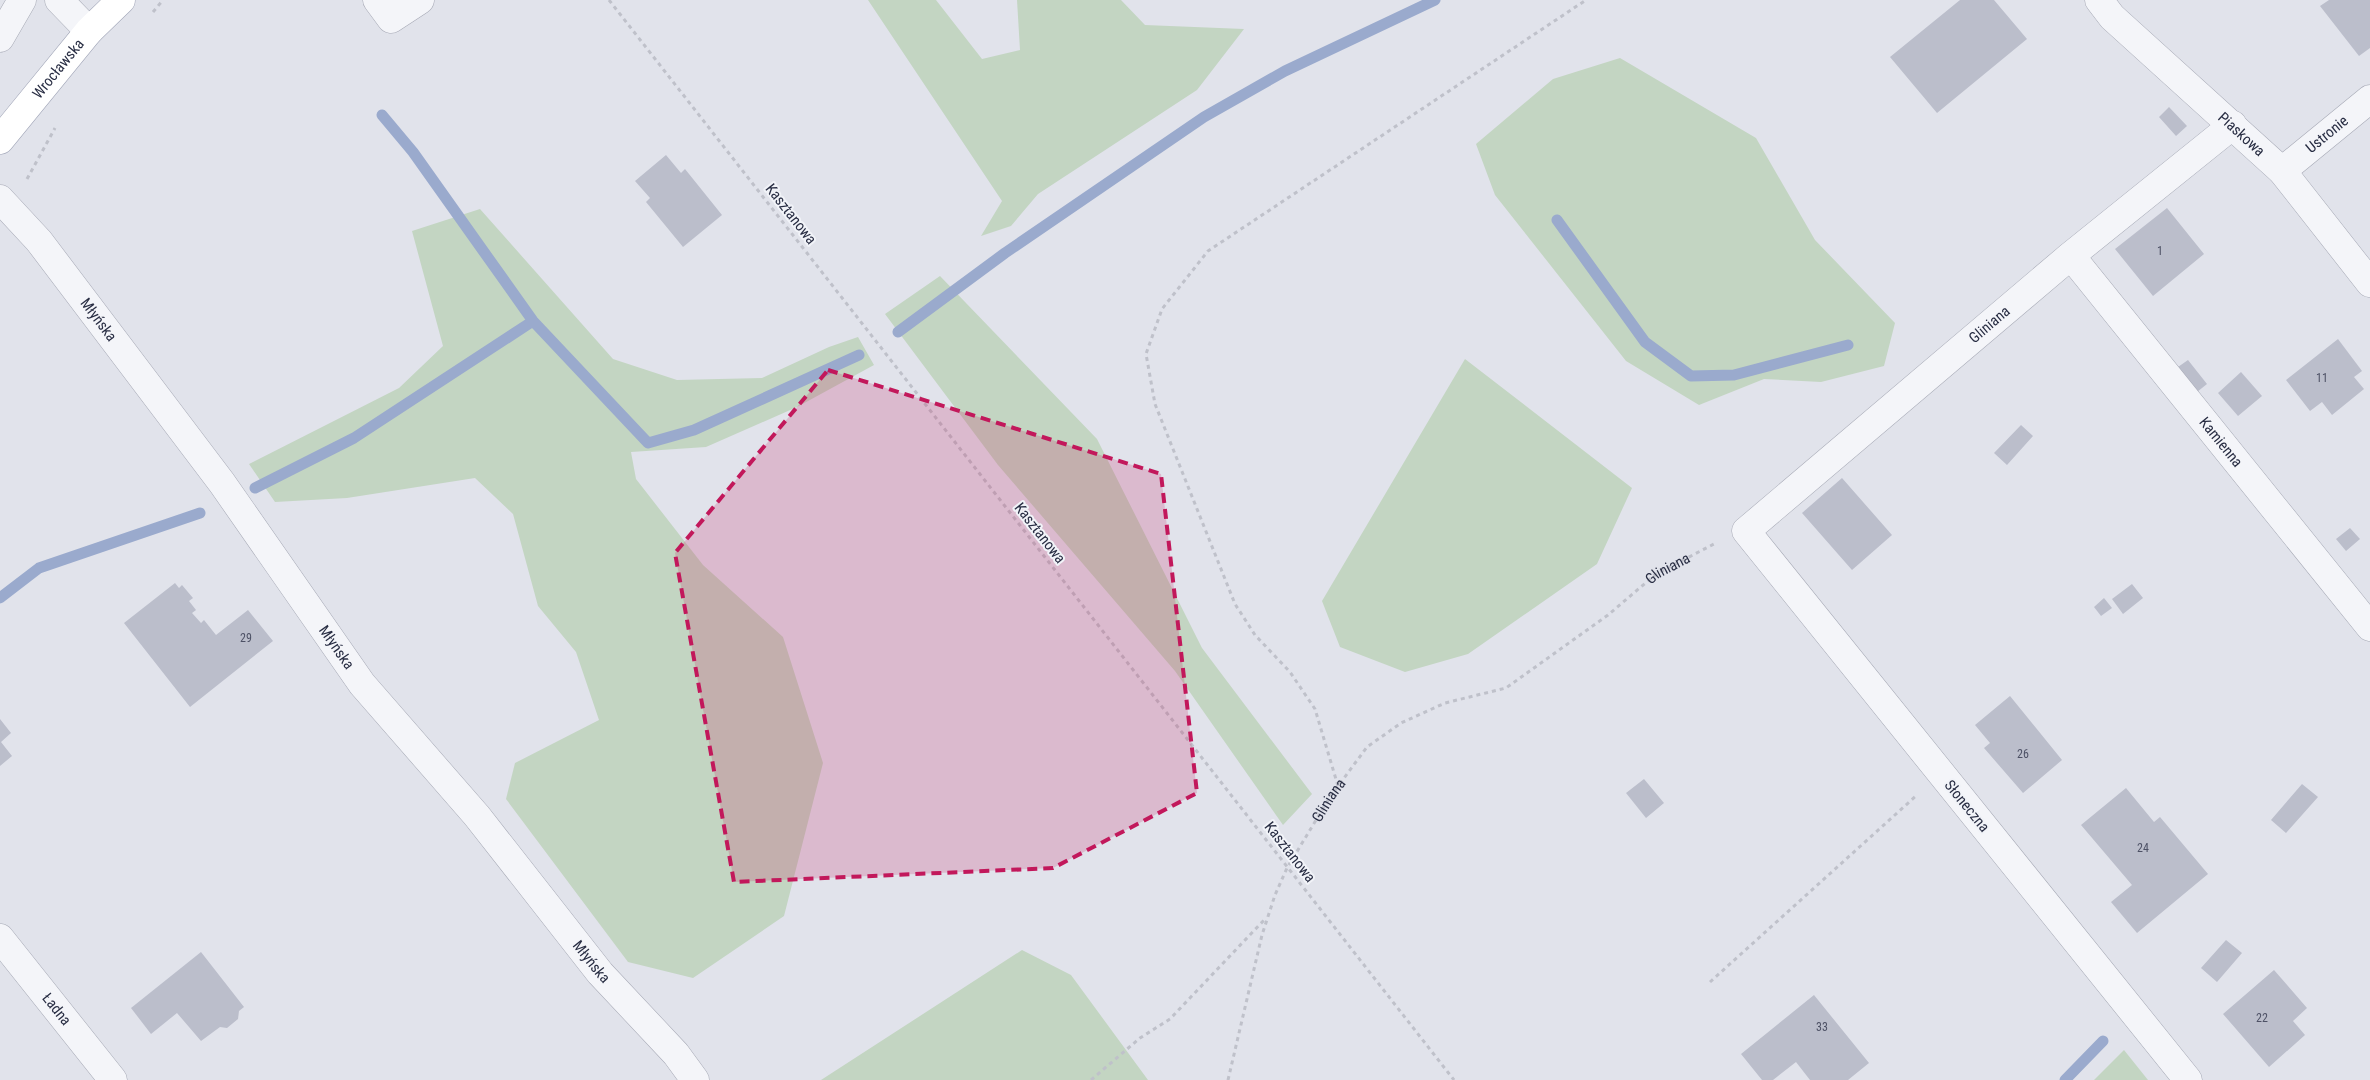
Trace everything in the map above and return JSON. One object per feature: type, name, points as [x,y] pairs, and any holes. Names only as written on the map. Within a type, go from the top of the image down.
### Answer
[{"type":"main road","name":"Wrocławska","points":[[0,140],[89,31],[121,0]]},
{"type":"street","points":[[0,38],[22,0]]},
{"type":"street","points":[[59,0],[89,31]]},
{"type":"street","points":[[377,0],[391,19],[420,0]]},
{"type":"street","name":"Piaskowa","points":[[2100,0],[2112,17],[2282,171],[2370,283]]},
{"type":"street","name":"Ustronie","points":[[2282,171],[2370,99]]},
{"type":"street","name":"Gliniana","points":[[1746,531],[2071,256],[2233,125]]},
{"type":"street","name":"Młyńska","points":[[5,204],[39,241],[222,483],[362,684],[477,816],[600,973],[676,1054],[695,1080]]},
{"type":"street","name":"Kamienna","points":[[2071,256],[2370,627]]},
{"type":"street","name":"Słoneczna","points":[[1746,531],[2188,1080]]},
{"type":"street","name":"Ładna","points":[[0,938],[113,1080]]},
{"type":"path","points":[[150,15],[163,0]]},
{"type":"path","name":"Kasztanowa","points":[[609,0],[1454,1080]]},
{"type":"path","points":[[1338,786],[1315,709],[1290,672],[1255,635],[1235,604],[1155,404],[1146,354],[1162,310],[1208,251],[1586,0]]},
{"type":"path","points":[[5,204],[55,127]]},
{"type":"path","name":"Gliniana","points":[[1228,1080],[1268,916],[1287,868],[1338,786],[1367,747],[1401,723],[1445,703],[1506,688],[1587,630],[1656,574],[1726,538],[1746,531]]},
{"type":"path","points":[[1710,982],[1941,774]]},
{"type":"path","points":[[1091,1080],[1140,1038],[1170,1019],[1268,916]]},
{"type":"highlighted area","points":[[828,370],[1161,474],[1197,793],[1053,868],[734,882],[675,553]]},
{"type":"green space","points":[[868,0],[936,0],[982,59],[1020,50],[1017,0],[1121,0],[1145,25],[1244,29],[1197,90],[1038,194],[1011,226],[981,236],[1002,201]]},
{"type":"green space","points":[[1620,58],[1756,138],[1815,240],[1895,323],[1884,366],[1821,382],[1764,379],[1699,405],[1626,361],[1495,195],[1476,144],[1553,79]]},
{"type":"green space","points":[[480,209],[613,359],[677,380],[762,378],[829,347],[858,337],[874,365],[797,407],[706,447],[631,452],[636,479],[703,565],[783,637],[823,763],[784,916],[693,978],[628,962],[506,799],[515,763],[599,720],[576,652],[538,606],[513,514],[475,478],[347,498],[275,502],[249,464],[399,388],[443,346],[412,231]]},
{"type":"green space","points":[[940,276],[1097,439],[1202,648],[1312,794],[1283,825],[1175,671],[998,465],[885,314]]},
{"type":"green space","points":[[1465,359],[1632,488],[1597,564],[1468,654],[1405,672],[1340,647],[1322,601]]},
{"type":"green space","points":[[1022,950],[1071,975],[1148,1080],[821,1080]]},
{"type":"green space","points":[[2124,1050],[2148,1080],[2094,1080]]},
{"type":"building","points":[[1960,0],[1994,0],[2027,39],[1937,113],[1890,57]]},
{"type":"building","points":[[2329,0],[2370,0],[2370,48],[2359,56],[2320,6]]},
{"type":"building","points":[[2169,107],[2187,126],[2176,136],[2159,117]]},
{"type":"building","points":[[666,155],[681,173],[685,169],[722,215],[683,247],[646,202],[650,198],[635,181]]},
{"type":"building","points":[[2167,208],[2204,254],[2153,296],[2115,249]]},
{"type":"building","points":[[2338,339],[2362,371],[2354,377],[2364,389],[2332,415],[2322,402],[2310,411],[2286,380]]},
{"type":"building","points":[[2188,360],[2207,384],[2197,392],[2178,367]]},
{"type":"building","points":[[2241,372],[2262,396],[2238,416],[2218,393]]},
{"type":"building","points":[[2021,425],[2033,436],[2007,465],[1994,453]]},
{"type":"building","points":[[1842,478],[1892,535],[1852,570],[1802,513]]},
{"type":"building","points":[[2350,528],[2360,539],[2346,551],[2336,539]]},
{"type":"building","points":[[175,583],[179,588],[182,585],[193,598],[189,601],[196,610],[192,613],[201,623],[204,620],[216,635],[248,610],[273,641],[190,707],[124,623]]},
{"type":"building","points":[[2132,584],[2143,598],[2123,614],[2112,599]]},
{"type":"building","points":[[2104,598],[2112,608],[2101,616],[2094,607]]},
{"type":"building","points":[[2010,696],[2062,760],[2023,793],[1984,748],[1990,743],[1975,725]]},
{"type":"building","points":[[0,719],[11,733],[1,742],[12,756],[0,766]]},
{"type":"building","points":[[1644,779],[1664,803],[1646,818],[1626,793]]},
{"type":"building","points":[[2302,784],[2318,797],[2286,833],[2271,820]]},
{"type":"building","points":[[2126,788],[2154,822],[2160,817],[2208,874],[2137,933],[2111,902],[2132,885],[2081,825]]},
{"type":"building","points":[[2226,940],[2242,953],[2217,982],[2201,968]]},
{"type":"building","points":[[201,952],[244,1007],[239,1011],[238,1019],[227,1028],[220,1027],[201,1041],[177,1013],[151,1034],[131,1008]]},
{"type":"building","points":[[2274,970],[2307,1008],[2293,1021],[2305,1035],[2269,1067],[2223,1014]]},
{"type":"building","points":[[1814,995],[1869,1063],[1848,1080],[1810,1080],[1796,1062],[1773,1080],[1762,1080],[1741,1054]]},
{"type":"waterway","points":[[898,332],[1005,253],[1204,117],[1285,71],[1435,0]]},
{"type":"waterway","points":[[382,115],[413,152],[533,321],[648,443],[694,430],[859,355]]},
{"type":"waterway","points":[[1557,220],[1645,342],[1691,376],[1734,375],[1848,345]]},
{"type":"waterway","points":[[255,488],[354,438],[533,321]]},
{"type":"waterway","points":[[0,598],[39,568],[200,513]]},
{"type":"waterway","points":[[2065,1080],[2103,1041]]}]
